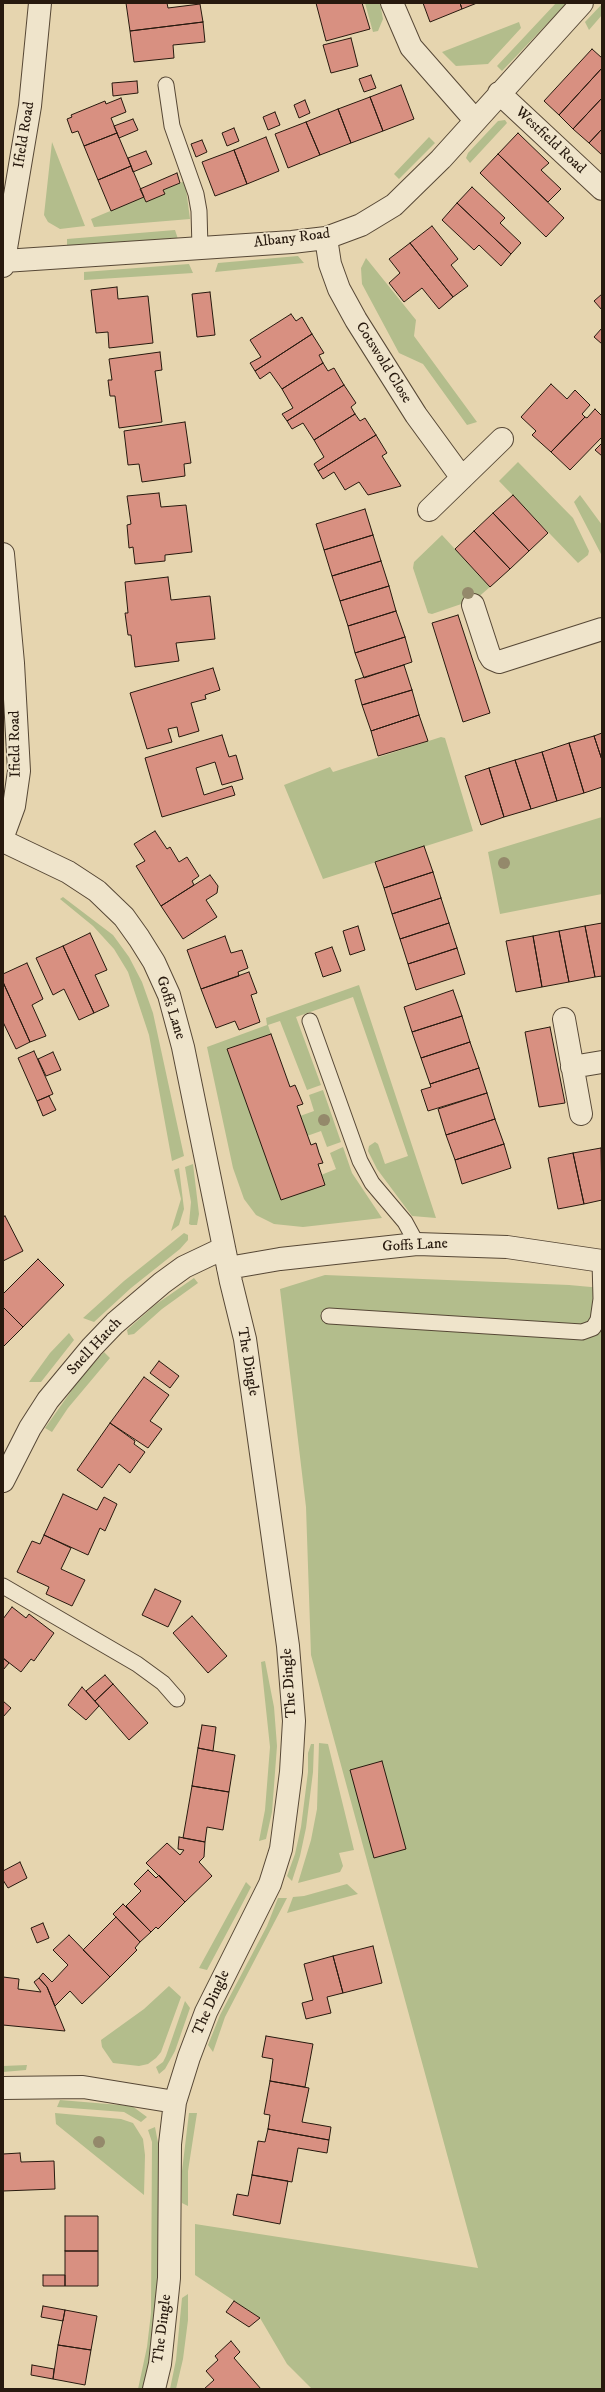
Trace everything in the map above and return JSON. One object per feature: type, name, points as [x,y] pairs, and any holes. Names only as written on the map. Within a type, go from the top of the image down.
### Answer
[{"type":"street","name":"Ifield Road","points":[[3,264],[30,106],[40,3]]},
{"type":"street","points":[[392,3],[411,47],[475,120]]},
{"type":"street","name":"Albany Road","points":[[3,264],[326,238],[362,225],[394,206],[441,159],[499,93],[582,3]]},
{"type":"street","name":"Westfield Road","points":[[499,93],[602,189]]},
{"type":"street","name":"Cotswold Close","points":[[326,238],[332,270],[339,289],[356,320],[416,415],[462,478]]},
{"type":"street","points":[[429,510],[502,439]]},
{"type":"street","name":"Ifield Road","points":[[3,554],[13,663],[19,771],[14,806],[3,836]]},
{"type":"street","points":[[473,605],[489,654],[492,659],[498,662],[602,629]]},
{"type":"street","name":"Goffs Lane","points":[[3,841],[68,872],[97,891],[124,917],[154,962],[169,995],[182,1047],[226,1258],[280,1259],[417,1244],[507,1247],[601,1261]]},
{"type":"street","points":[[564,1019],[581,1114]]},
{"type":"street","points":[[572,1067],[602,1062]]},
{"type":"street","name":"Snell Hatch","points":[[3,1481],[30,1428],[48,1400],[92,1347],[115,1323],[162,1283],[184,1267],[226,1258]]},
{"type":"street","name":"The Dingle","points":[[154,2389],[160,2364],[169,2278],[170,2144],[175,2102],[189,2057],[206,2012],[270,1884],[281,1850],[291,1772],[294,1721],[288,1646],[245,1339],[226,1258]]},
{"type":"street","points":[[3,2088],[83,2087],[175,2102]]},
{"type":"lane","points":[[166,85],[172,126],[196,194],[199,211],[200,248]]},
{"type":"lane","points":[[310,1021],[360,1161],[372,1183],[405,1222],[417,1244]]},
{"type":"lane","points":[[329,1316],[582,1332],[593,1328],[598,1320],[601,1299],[601,1261]]},
{"type":"lane","points":[[3,1586],[137,1664],[163,1683],[177,1699]]},
{"type":"green space","points":[[365,3],[380,3],[383,19],[378,31],[373,32]]},
{"type":"green space","points":[[556,3],[567,3],[502,71],[497,66]]},
{"type":"green space","points":[[602,4],[602,15],[589,30],[585,22]]},
{"type":"green space","points":[[519,22],[521,28],[488,64],[456,66],[442,52]]},
{"type":"green space","points":[[505,120],[507,123],[470,163],[466,158],[468,153],[498,121]]},
{"type":"green space","points":[[429,137],[435,143],[399,179],[394,174]]},
{"type":"green space","points":[[52,142],[85,226],[60,229],[48,222],[44,215]]},
{"type":"green space","points":[[185,181],[190,219],[94,227],[91,219],[144,197],[146,202],[165,194],[163,190]]},
{"type":"green space","points":[[175,230],[178,239],[67,246],[67,239]]},
{"type":"green space","points":[[298,256],[304,263],[215,272],[218,263]]},
{"type":"green space","points":[[366,258],[416,320],[414,336],[477,422],[467,425],[423,364],[399,353],[362,284],[361,268]]},
{"type":"green space","points":[[189,264],[193,273],[84,280],[84,272]]},
{"type":"green space","points":[[518,462],[573,518],[589,551],[588,555],[578,563],[499,481]]},
{"type":"green space","points":[[580,495],[602,525],[602,556],[574,502]]},
{"type":"green space","points":[[442,535],[490,587],[476,599],[432,614],[428,613],[413,568],[414,562]]},
{"type":"green space","points":[[441,737],[445,738],[473,831],[323,879],[284,785],[330,767],[333,772]]},
{"type":"green space","points":[[602,817],[602,894],[500,914],[488,852]]},
{"type":"green space","points":[[63,897],[113,935],[129,957],[142,982],[153,1013],[184,1156],[172,1161],[149,1035],[128,972],[114,949],[93,926],[60,899]]},
{"type":"green space","points":[[359,985],[436,1218],[412,1216],[377,1169],[368,1151],[369,1146],[375,1142],[378,1144],[385,1164],[408,1156],[353,997],[296,1017],[321,1085],[307,1090],[280,1021],[268,1025],[271,1034],[227,1049],[281,1200],[325,1185],[321,1175],[336,1169],[330,1153],[343,1147],[352,1173],[382,1218],[303,1227],[274,1224],[256,1215],[244,1199],[233,1168],[207,1047],[267,1025],[266,1018]]},
{"type":"green space","points":[[323,1090],[341,1142],[327,1147],[321,1131],[307,1136],[300,1116],[314,1111],[309,1095]]},
{"type":"green space","points":[[193,1164],[199,1214],[197,1225],[189,1224],[191,1202],[185,1167]]},
{"type":"green space","points":[[179,1168],[184,1209],[179,1225],[171,1231],[181,1199],[174,1170]]},
{"type":"green space","points":[[184,1233],[188,1235],[188,1240],[180,1249],[131,1288],[94,1322],[83,1318],[124,1281]]},
{"type":"green space","points":[[325,1275],[569,1285],[602,1288],[602,2389],[312,2389],[287,2364],[260,2318],[195,2275],[195,2224],[478,2268],[311,1655],[306,1507],[280,1289]]},
{"type":"green space","points":[[194,1278],[198,1283],[162,1309],[134,1334],[128,1335],[127,1330],[155,1305]]},
{"type":"green space","points":[[69,1333],[74,1340],[41,1382],[29,1382],[50,1353]]},
{"type":"green space","points":[[104,1352],[110,1358],[68,1408],[52,1432],[45,1428],[79,1380]]},
{"type":"green space","points":[[265,1661],[274,1707],[277,1746],[272,1812],[266,1839],[259,1841],[265,1810],[270,1747],[261,1662]]},
{"type":"green space","points":[[319,1743],[328,1744],[354,1850],[339,1853],[343,1866],[340,1872],[298,1883],[311,1840],[317,1809]]},
{"type":"green space","points":[[311,1744],[314,1744],[313,1772],[306,1828],[300,1856],[292,1881],[287,1876],[295,1854],[301,1827],[308,1772],[308,1753]]},
{"type":"green space","points":[[246,1882],[251,1887],[207,1970],[199,1968]]},
{"type":"green space","points":[[347,1884],[358,1894],[287,1913],[293,1897],[304,1896]]},
{"type":"green space","points":[[278,1898],[287,1898],[225,2017],[213,2052],[208,2045],[220,2015],[267,1926]]},
{"type":"green space","points":[[169,1986],[181,1997],[161,2052],[148,2064],[139,2066],[113,2063],[102,2047],[101,2040],[144,2009]]},
{"type":"green space","points":[[185,2001],[190,2008],[175,2051],[165,2069],[159,2074],[156,2067],[163,2062],[166,2056]]},
{"type":"green space","points":[[27,2065],[26,2070],[3,2072],[3,2066]]},
{"type":"green space","points":[[60,2100],[132,2106],[147,2117],[141,2122],[124,2112],[57,2107]]},
{"type":"green space","points":[[55,2113],[121,2119],[133,2123],[143,2139],[145,2155],[144,2195],[56,2124]]},
{"type":"green space","points":[[189,2113],[197,2113],[188,2171],[188,2206],[182,2203],[182,2171]]},
{"type":"green space","points":[[155,2127],[159,2148],[158,2294],[150,2359],[143,2389],[138,2389],[147,2347],[151,2313],[152,2142],[148,2130]]},
{"type":"green space","points":[[188,2294],[188,2320],[183,2359],[176,2389],[170,2389],[176,2360],[182,2298]]},
{"type":"building","points":[[126,3],[167,3],[168,8],[200,4],[203,22],[130,31]]},
{"type":"building","points":[[316,3],[362,3],[370,29],[326,41]]},
{"type":"building","points":[[423,3],[460,3],[462,9],[430,22]]},
{"type":"building","points":[[460,3],[477,3],[462,9]]},
{"type":"building","points":[[203,22],[205,42],[173,45],[174,58],[134,62],[130,31]]},
{"type":"building","points":[[351,38],[358,66],[331,73],[323,45]]},
{"type":"building","points":[[592,49],[602,58],[602,68],[559,115],[544,101]]},
{"type":"building","points":[[602,68],[602,98],[573,129],[559,115]]},
{"type":"building","points":[[371,75],[376,88],[364,92],[359,79]]},
{"type":"building","points":[[137,81],[138,93],[113,96],[112,83]]},
{"type":"building","points":[[401,85],[414,119],[383,131],[370,97]]},
{"type":"building","points":[[370,97],[383,131],[351,143],[338,109]]},
{"type":"building","points":[[121,98],[126,112],[111,118],[117,133],[84,146],[78,131],[72,133],[67,119],[72,117],[71,115],[105,101],[106,104]]},
{"type":"building","points":[[602,98],[602,129],[589,143],[573,129]]},
{"type":"building","points":[[305,100],[310,113],[299,118],[294,105]]},
{"type":"building","points":[[338,109],[351,143],[320,155],[306,122]]},
{"type":"building","points":[[275,112],[280,125],[268,130],[263,117]]},
{"type":"building","points":[[133,119],[138,130],[119,138],[114,126]]},
{"type":"building","points":[[306,122],[320,155],[288,168],[275,134]]},
{"type":"building","points":[[234,128],[239,141],[227,146],[222,133]]},
{"type":"building","points":[[602,129],[602,155],[589,143]]},
{"type":"building","points":[[117,133],[131,166],[98,180],[84,146]]},
{"type":"building","points":[[518,133],[549,163],[541,170],[561,189],[548,202],[498,154]]},
{"type":"building","points":[[266,137],[279,171],[247,184],[234,150]]},
{"type":"building","points":[[202,140],[207,152],[196,157],[191,144]]},
{"type":"building","points":[[234,150],[247,184],[215,196],[202,162]]},
{"type":"building","points":[[146,151],[152,164],[133,172],[128,158]]},
{"type":"building","points":[[498,154],[564,218],[546,237],[480,173]]},
{"type":"building","points":[[131,166],[144,197],[111,211],[98,180]]},
{"type":"building","points":[[177,173],[180,183],[163,190],[165,194],[146,202],[140,189]]},
{"type":"building","points":[[472,187],[505,218],[500,223],[521,243],[511,254],[457,203]]},
{"type":"building","points":[[457,203],[511,254],[501,266],[479,245],[474,250],[442,220]]},
{"type":"building","points":[[432,226],[458,259],[451,265],[468,286],[453,297],[410,243]]},
{"type":"building","points":[[410,243],[453,297],[439,309],[422,288],[404,302],[389,283],[400,273],[389,259]]},
{"type":"building","points":[[117,287],[118,299],[148,296],[153,343],[109,348],[108,332],[96,333],[91,290]]},
{"type":"building","points":[[210,292],[215,335],[197,337],[192,294]]},
{"type":"building","points":[[602,294],[602,310],[594,301]]},
{"type":"building","points":[[291,314],[296,321],[302,317],[312,334],[255,371],[250,363],[261,357],[250,340]]},
{"type":"building","points":[[602,328],[602,344],[594,337]]},
{"type":"building","points":[[312,334],[324,353],[319,355],[323,363],[282,389],[270,372],[260,379],[255,371]]},
{"type":"building","points":[[160,352],[162,370],[155,371],[162,422],[119,428],[115,396],[110,396],[108,380],[112,380],[109,359]]},
{"type":"building","points":[[323,363],[328,371],[334,368],[344,385],[287,421],[282,414],[293,408],[282,389]]},
{"type":"building","points":[[551,384],[567,399],[575,390],[590,405],[582,414],[585,417],[551,452],[532,435],[536,431],[521,417]]},
{"type":"building","points":[[344,385],[356,403],[351,407],[355,414],[314,440],[303,423],[292,429],[287,421]]},
{"type":"building","points":[[595,409],[602,416],[602,437],[570,470],[551,452],[585,417],[587,418]]},
{"type":"building","points":[[355,414],[360,421],[365,418],[376,435],[318,471],[314,464],[324,457],[314,440]]},
{"type":"building","points":[[185,422],[191,463],[184,464],[185,476],[142,482],[139,464],[128,465],[124,431]]},
{"type":"building","points":[[376,435],[387,453],[382,456],[401,486],[368,495],[359,482],[345,490],[334,472],[323,479],[318,471]]},
{"type":"building","points":[[602,443],[602,456],[595,450]]},
{"type":"building","points":[[159,493],[161,507],[186,505],[192,552],[165,555],[165,561],[135,564],[133,547],[129,548],[127,525],[131,524],[127,496]]},
{"type":"building","points":[[513,495],[548,533],[529,551],[493,513]]},
{"type":"building","points":[[365,509],[373,535],[324,550],[316,524]]},
{"type":"building","points":[[493,513],[529,551],[510,569],[474,531]]},
{"type":"building","points":[[474,531],[510,569],[490,587],[455,549]]},
{"type":"building","points":[[373,535],[381,561],[332,576],[324,550]]},
{"type":"building","points":[[381,561],[389,586],[340,601],[332,576]]},
{"type":"building","points":[[168,577],[171,600],[210,596],[215,639],[176,643],[179,661],[135,667],[131,635],[128,635],[125,613],[128,613],[125,582]]},
{"type":"building","points":[[389,586],[396,611],[348,626],[340,601]]},
{"type":"building","points":[[396,611],[405,637],[355,653],[348,626]]},
{"type":"building","points":[[458,615],[490,713],[463,722],[432,623]]},
{"type":"building","points":[[405,637],[412,662],[364,678],[355,653]]},
{"type":"building","points":[[404,665],[412,690],[362,705],[355,680]]},
{"type":"building","points":[[213,668],[220,690],[205,695],[206,699],[191,703],[199,731],[179,737],[177,727],[168,729],[172,742],[147,749],[130,693]]},
{"type":"building","points":[[412,690],[419,715],[371,731],[362,705]]},
{"type":"building","points":[[419,715],[428,741],[378,756],[371,731]]},
{"type":"building","points":[[602,733],[602,760],[594,736]]},
{"type":"building","points":[[222,735],[229,757],[236,755],[243,779],[222,785],[215,762],[196,768],[204,795],[232,786],[235,795],[162,817],[145,758]]},
{"type":"building","points":[[594,736],[602,760],[602,787],[584,793],[569,743]]},
{"type":"building","points":[[569,743],[584,793],[557,801],[542,752]]},
{"type":"building","points":[[542,752],[557,801],[531,809],[515,760]]},
{"type":"building","points":[[515,760],[531,809],[504,817],[489,768]]},
{"type":"building","points":[[489,768],[504,817],[481,825],[465,776]]},
{"type":"building","points":[[155,831],[167,849],[170,847],[179,862],[187,857],[199,876],[192,881],[194,885],[161,906],[136,866],[145,861],[134,844]]},
{"type":"building","points":[[424,846],[433,872],[384,888],[375,862]]},
{"type":"building","points":[[433,872],[441,898],[392,914],[384,888]]},
{"type":"building","points":[[210,875],[218,886],[217,893],[206,900],[217,917],[183,939],[161,906]]},
{"type":"building","points":[[441,898],[449,923],[400,939],[392,914]]},
{"type":"building","points":[[449,923],[457,948],[408,964],[400,939]]},
{"type":"building","points":[[602,923],[602,976],[595,977],[585,926]]},
{"type":"building","points":[[358,926],[365,950],[350,955],[343,931]]},
{"type":"building","points":[[585,926],[595,977],[569,982],[559,931]]},
{"type":"building","points":[[559,931],[569,982],[542,987],[533,936]]},
{"type":"building","points":[[90,933],[107,970],[95,975],[109,1006],[94,1013],[63,946]]},
{"type":"building","points":[[225,936],[231,953],[242,950],[248,968],[238,972],[239,976],[201,989],[187,950]]},
{"type":"building","points":[[533,936],[542,987],[516,992],[506,941]]},
{"type":"building","points":[[63,946],[94,1013],[79,1020],[64,989],[53,995],[36,958]]},
{"type":"building","points":[[332,947],[341,971],[323,977],[315,953]]},
{"type":"building","points":[[457,948],[465,974],[416,990],[408,964]]},
{"type":"building","points":[[27,963],[43,999],[32,1005],[46,1036],[30,1042],[3,982],[3,974]]},
{"type":"building","points":[[249,972],[257,993],[251,995],[260,1022],[239,1030],[235,1021],[216,1028],[201,989]]},
{"type":"building","points":[[3,982],[30,1042],[16,1049],[3,1022]]},
{"type":"building","points":[[453,990],[462,1016],[412,1032],[404,1007]]},
{"type":"building","points":[[462,1016],[470,1042],[421,1058],[412,1032]]},
{"type":"building","points":[[550,1027],[565,1103],[539,1107],[525,1032]]},
{"type":"building","points":[[271,1034],[290,1087],[295,1085],[303,1104],[297,1106],[311,1145],[316,1143],[323,1163],[318,1164],[325,1185],[281,1200],[227,1049]]},
{"type":"building","points":[[470,1042],[479,1068],[430,1084],[421,1058]]},
{"type":"building","points":[[34,1051],[53,1094],[37,1101],[18,1058]]},
{"type":"building","points":[[53,1052],[61,1070],[46,1076],[38,1059]]},
{"type":"building","points":[[479,1068],[487,1093],[428,1111],[421,1090],[431,1087],[430,1084]]},
{"type":"building","points":[[487,1093],[495,1119],[446,1135],[438,1109]]},
{"type":"building","points":[[49,1096],[56,1110],[43,1116],[37,1101]]},
{"type":"building","points":[[495,1119],[504,1144],[455,1160],[446,1135]]},
{"type":"building","points":[[504,1144],[511,1168],[462,1184],[455,1160]]},
{"type":"building","points":[[601,1148],[602,1200],[584,1204],[573,1153]]},
{"type":"building","points":[[573,1153],[584,1204],[558,1209],[548,1158]]},
{"type":"building","points":[[5,1216],[23,1251],[3,1261],[3,1217]]},
{"type":"building","points":[[38,1259],[64,1285],[23,1327],[3,1307],[3,1294]]},
{"type":"building","points":[[3,1307],[23,1327],[3,1347]]},
{"type":"building","points":[[159,1361],[179,1376],[170,1388],[150,1373]]},
{"type":"building","points":[[144,1377],[169,1395],[150,1421],[162,1429],[148,1448],[110,1423]]},
{"type":"building","points":[[110,1423],[135,1441],[134,1444],[145,1452],[130,1473],[119,1464],[102,1488],[77,1470]]},
{"type":"building","points":[[63,1494],[97,1510],[104,1497],[117,1504],[105,1531],[100,1528],[88,1555],[44,1535]]},
{"type":"building","points":[[44,1535],[71,1548],[61,1569],[85,1580],[72,1606],[46,1594],[49,1587],[17,1572],[32,1541],[40,1544]]},
{"type":"building","points":[[155,1589],[181,1601],[168,1627],[142,1615]]},
{"type":"building","points":[[12,1607],[26,1618],[29,1614],[54,1633],[34,1661],[31,1659],[21,1672],[3,1658],[3,1619]]},
{"type":"building","points":[[192,1616],[227,1656],[208,1673],[173,1633]]},
{"type":"building","points":[[3,1658],[9,1663],[3,1670]]},
{"type":"building","points":[[105,1675],[113,1684],[95,1701],[86,1691]]},
{"type":"building","points":[[113,1684],[148,1723],[129,1740],[95,1701]]},
{"type":"building","points":[[82,1687],[99,1706],[86,1720],[68,1705]]},
{"type":"building","points":[[3,1701],[11,1708],[3,1717]]},
{"type":"building","points":[[202,1725],[216,1727],[213,1751],[198,1748]]},
{"type":"building","points":[[198,1748],[235,1755],[229,1792],[192,1786]]},
{"type":"building","points":[[382,1761],[406,1849],[374,1858],[350,1770]]},
{"type":"building","points":[[192,1786],[229,1792],[223,1830],[207,1827],[205,1842],[183,1838]]},
{"type":"building","points":[[179,1837],[205,1842],[204,1857],[199,1862],[212,1876],[185,1902],[146,1863],[167,1843],[180,1855],[184,1850],[178,1849]]},
{"type":"building","points":[[20,1862],[27,1878],[8,1888],[3,1880],[3,1871]]},
{"type":"building","points":[[148,1870],[156,1878],[159,1875],[185,1902],[158,1929],[156,1927],[151,1932],[126,1906],[141,1891],[134,1884]]},
{"type":"building","points":[[123,1904],[151,1932],[140,1942],[113,1914]]},
{"type":"building","points":[[116,1917],[140,1942],[135,1948],[137,1950],[110,1977],[83,1950]]},
{"type":"building","points":[[43,1923],[49,1938],[37,1943],[31,1928]]},
{"type":"building","points":[[69,1935],[110,1977],[82,2004],[70,1991],[55,2006],[47,1987],[39,1978],[43,1973],[52,1982],[68,1965],[53,1950]]},
{"type":"building","points":[[373,1946],[382,1983],[343,1993],[333,1956]]},
{"type":"building","points":[[333,1956],[343,1993],[327,1997],[331,2013],[306,2019],[302,2003],[313,2000],[304,1964]]},
{"type":"building","points":[[3,1977],[19,1979],[18,1989],[41,1992],[34,1982],[39,1978],[47,1987],[65,2031],[3,2025]]},
{"type":"building","points":[[266,2036],[313,2044],[305,2087],[270,2081],[273,2059],[262,2057]]},
{"type":"building","points":[[270,2081],[309,2088],[302,2122],[331,2127],[329,2140],[268,2129],[270,2115],[264,2114]]},
{"type":"building","points":[[268,2129],[329,2140],[327,2153],[298,2148],[292,2182],[252,2175],[258,2141],[265,2142]]},
{"type":"building","points":[[20,2153],[21,2162],[54,2161],[55,2189],[3,2191],[3,2154]]},
{"type":"building","points":[[252,2175],[288,2181],[280,2224],[233,2215],[237,2194],[248,2196]]},
{"type":"building","points":[[65,2216],[98,2216],[98,2251],[65,2251]]},
{"type":"building","points":[[65,2251],[98,2251],[98,2286],[65,2286]]},
{"type":"building","points":[[43,2275],[65,2275],[65,2286],[43,2286]]},
{"type":"building","points":[[234,2301],[260,2318],[249,2327],[226,2312]]},
{"type":"building","points":[[43,2306],[65,2310],[63,2321],[41,2317]]},
{"type":"building","points":[[65,2310],[97,2316],[91,2350],[58,2345]]},
{"type":"building","points":[[231,2341],[240,2352],[234,2358],[261,2389],[204,2389],[214,2380],[206,2371],[218,2360],[215,2356]]},
{"type":"building","points":[[58,2345],[91,2350],[85,2385],[53,2379]]},
{"type":"building","points":[[32,2365],[54,2369],[53,2379],[31,2375]]}]
